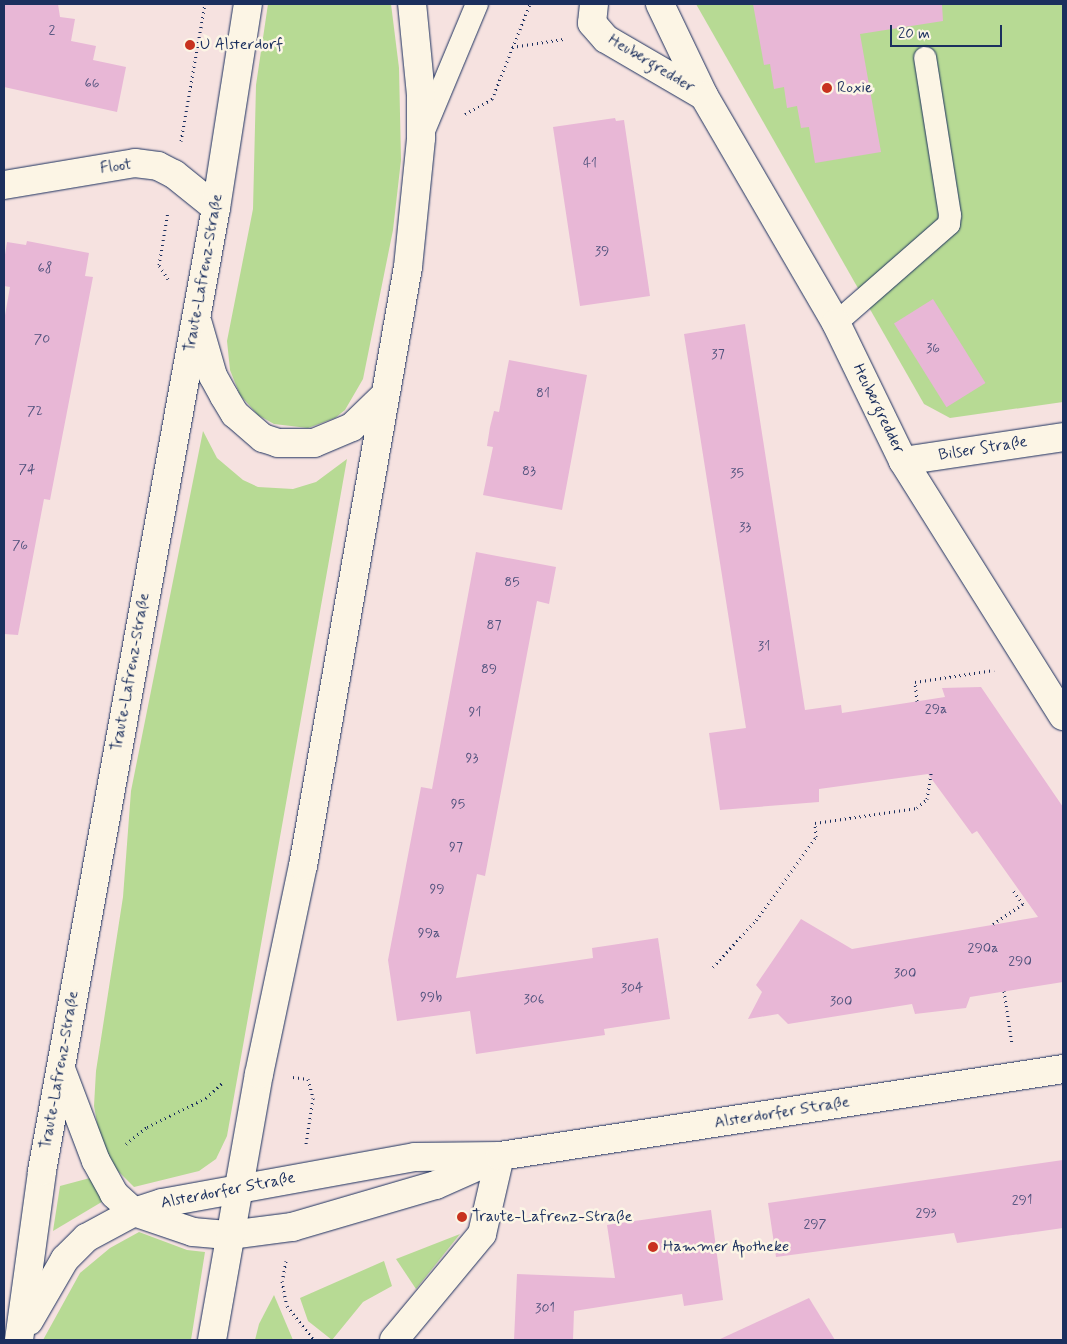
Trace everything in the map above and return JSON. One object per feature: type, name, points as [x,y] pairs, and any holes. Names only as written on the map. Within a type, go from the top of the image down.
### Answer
[{"type":"street","name":"Traute-Lafrenz-Straße","points":[[19,1340],[42,1171],[216,208],[248,4]]},
{"type":"street","points":[[212,1340],[238,1186],[303,866],[408,267],[421,138],[422,95],[412,4]]},
{"type":"street","name":"Heubergredder","points":[[594,4],[592,22],[606,39],[704,96]]},
{"type":"street","name":"Heubergredder","points":[[660,4],[704,96],[836,323],[903,461],[1063,716]]},
{"type":"street","name":"Floot","points":[[4,185],[135,163],[158,166],[174,174],[216,208]]},
{"type":"street","points":[[196,318],[213,376],[224,396],[235,414],[263,438],[278,443],[314,443],[352,427],[386,395]]},
{"type":"street","name":"Bilser Straße","points":[[903,461],[1063,437]]},
{"type":"street","points":[[61,1069],[106,1182],[134,1212]]},
{"type":"street","name":"Alsterdorfer Straße","points":[[19,1340],[45,1289],[65,1259],[86,1238],[134,1212],[238,1186],[415,1157],[500,1156],[1063,1069]]},
{"type":"street","points":[[394,1340],[482,1234],[500,1156]]},
{"type":"street","name":"Alsterdorfer Straße","points":[[134,1212],[193,1232],[230,1235],[292,1227],[436,1185],[500,1156]]},
{"type":"lane","points":[[421,138],[477,4]]},
{"type":"lane","points":[[836,323],[949,224],[924,58]]},
{"type":"path","points":[[180,142],[205,4]]},
{"type":"path","points":[[421,138],[492,99],[530,4]]},
{"type":"path","points":[[512,47],[552,40],[606,39]]},
{"type":"path","points":[[918,702],[915,682],[1031,665]]},
{"type":"path","points":[[713,967],[756,920],[811,844],[816,836],[815,823],[918,808],[927,799],[931,773]]},
{"type":"path","points":[[993,924],[1023,904],[1012,888]]},
{"type":"path","points":[[1004,991],[1017,1076]]},
{"type":"path","points":[[291,1077],[308,1079],[313,1098],[310,1117]]},
{"type":"path","points":[[117,1149],[147,1127],[206,1098],[227,1078]]},
{"type":"path","points":[[282,1281],[287,1306],[314,1340]]},
{"type":"green space","points":[[268,4],[391,4],[399,68],[401,160],[393,230],[363,379],[345,410],[335,418],[308,428],[274,424],[258,415],[240,395],[230,370],[227,341],[253,209],[256,85]]},
{"type":"green space","points":[[696,4],[1063,4],[1063,402],[950,418],[924,404]]},
{"type":"green space","points":[[203,431],[217,458],[243,480],[258,487],[293,489],[316,482],[347,459],[227,1136],[216,1159],[199,1171],[134,1187],[113,1166],[99,1134],[94,1106],[96,1071],[123,897],[131,791]]},
{"type":"green space","points":[[90,1178],[105,1200],[53,1231],[60,1186]]},
{"type":"green space","points":[[139,1232],[187,1250],[205,1252],[191,1340],[43,1340],[80,1273],[110,1248]]},
{"type":"green space","points":[[460,1234],[416,1289],[396,1259]]},
{"type":"green space","points":[[384,1261],[392,1286],[363,1302],[332,1340],[308,1321],[300,1298]]},
{"type":"green space","points":[[274,1295],[293,1340],[255,1340],[259,1324]]},
{"type":"building","points":[[4,4],[58,4],[60,17],[75,19],[71,41],[96,46],[93,60],[126,67],[117,112],[4,87]]},
{"type":"building","name":"Roxie","points":[[753,4],[942,4],[943,21],[860,34],[881,152],[815,163],[809,127],[801,128],[797,106],[787,108],[784,87],[774,89],[770,64],[764,65]]},
{"type":"building","points":[[615,118],[616,121],[624,120],[650,296],[580,306],[553,127]]},
{"type":"building","points":[[27,241],[89,253],[85,276],[93,277],[50,500],[44,499],[18,635],[4,634],[4,321],[10,287],[4,286],[4,261],[7,242],[26,245]]},
{"type":"building","points":[[933,299],[985,383],[946,407],[894,323]]},
{"type":"building","points":[[745,324],[805,710],[841,705],[842,713],[945,697],[942,688],[981,687],[1063,807],[1063,982],[970,997],[966,1008],[915,1014],[912,1004],[788,1024],[778,1014],[748,1019],[762,992],[756,985],[801,919],[852,949],[1038,917],[977,831],[972,834],[928,774],[819,789],[819,802],[720,810],[709,733],[746,728],[684,334]]},
{"type":"building","points":[[509,360],[587,375],[562,510],[483,495],[493,447],[487,446],[490,427],[494,411],[499,412]]},
{"type":"building","points":[[476,552],[556,567],[549,604],[537,601],[485,876],[477,874],[456,978],[593,958],[592,948],[658,938],[670,1019],[604,1029],[605,1035],[476,1054],[470,1011],[397,1021],[388,960],[421,787],[432,789]]},
{"type":"building","points":[[1063,1160],[1063,1228],[957,1243],[954,1233],[776,1257],[768,1203]]},
{"type":"building","points":[[711,1210],[723,1300],[684,1306],[682,1294],[574,1311],[573,1340],[514,1340],[517,1274],[615,1278],[607,1225]]},
{"type":"building","points":[[809,1298],[835,1340],[718,1340]]},
{"type":"place","name":"U Alsterdorf","points":[[190,45]]},
{"type":"place","name":"Roxie","points":[[827,88]]},
{"type":"place","name":"Traute-Lafrenz-Straße","points":[[462,1217]]},
{"type":"place","name":"Hammer Apotheke","points":[[653,1247]]}]
